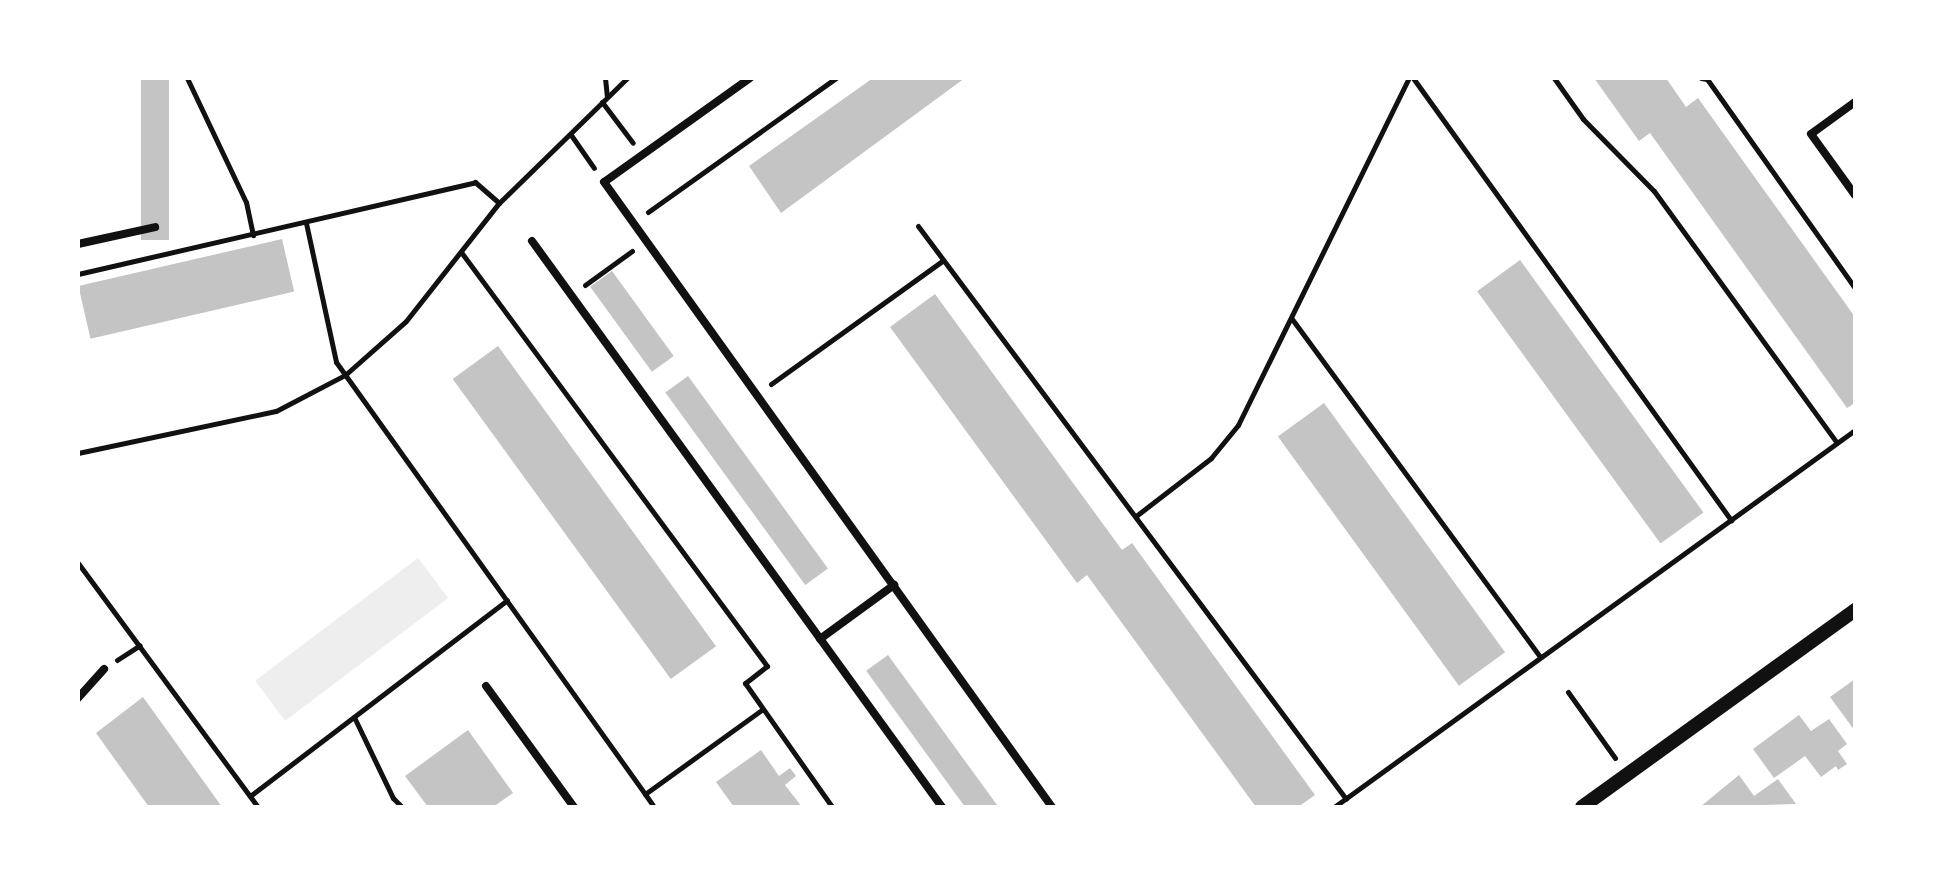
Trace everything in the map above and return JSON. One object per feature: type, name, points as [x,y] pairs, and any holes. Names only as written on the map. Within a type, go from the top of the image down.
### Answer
[{"type":"street","points":[[750,78],[604,182],[1052,807]]},
{"type":"street","points":[[1855,102],[1811,134],[1855,195]]},
{"type":"street","points":[[78,244],[155,227]]},
{"type":"street","points":[[532,241],[942,807]]},
{"type":"street","points":[[820,639],[894,585]]},
{"type":"street","points":[[1582,807],[1855,610]]},
{"type":"street","points":[[78,698],[104,669]]},
{"type":"street","points":[[486,686],[574,807]]},
{"type":"path","points":[[187,78],[246,202],[253,235]]},
{"type":"path","points":[[605,78],[605,99],[642,155]]},
{"type":"path","points":[[78,453],[276,411],[345,375],[406,321],[499,203],[627,78]]},
{"type":"path","points":[[634,222],[836,78]]},
{"type":"path","points":[[1136,516],[1211,458],[1238,425],[1411,78],[1731,520]]},
{"type":"path","points":[[1554,78],[1583,119],[1654,191],[1837,443]]},
{"type":"path","points":[[1701,78],[1707,79],[1855,288]]},
{"type":"path","points":[[571,135],[604,182]]},
{"type":"path","points":[[78,274],[475,182],[499,203]]},
{"type":"path","points":[[306,223],[336,362],[654,807]]},
{"type":"path","points":[[918,226],[1346,799]]},
{"type":"path","points":[[572,295],[647,241]]},
{"type":"path","points":[[461,252],[767,666],[745,683],[832,807]]},
{"type":"path","points":[[757,394],[942,261]]},
{"type":"path","points":[[1292,319],[1540,658]]},
{"type":"path","points":[[1334,807],[1855,430]]},
{"type":"path","points":[[78,563],[258,807]]},
{"type":"path","points":[[250,796],[507,600]]},
{"type":"path","points":[[104,669],[140,645]]},
{"type":"path","points":[[1568,692],[1627,775]]},
{"type":"path","points":[[645,794],[763,709]]},
{"type":"path","points":[[354,717],[393,798],[402,807]]},
{"type":"shaded area","points":[[418,558],[448,598],[285,721],[255,681]]},
{"type":"building","points":[[141,78],[169,78],[169,240],[141,240]]},
{"type":"building","points":[[873,78],[965,78],[781,213],[749,166]]},
{"type":"building","points":[[1594,78],[1666,78],[1686,107],[1698,98],[1855,317],[1855,403],[1847,408],[1650,133],[1639,141]]},
{"type":"building","points":[[282,239],[294,292],[91,339],[78,286]]},
{"type":"building","points":[[1520,260],[1703,512],[1661,544],[1477,291]]},
{"type":"building","points":[[612,271],[674,356],[652,372],[590,287]]},
{"type":"building","points":[[935,294],[1122,550],[1132,543],[1315,795],[1298,807],[1256,807],[1087,575],[1077,583],[890,327]]},
{"type":"building","points":[[498,346],[716,646],[671,679],[453,379]]},
{"type":"building","points":[[688,376],[828,569],[805,585],[665,392]]},
{"type":"building","points":[[1324,403],[1505,652],[1459,686],[1278,437]]},
{"type":"building","points":[[888,655],[998,807],[965,807],[866,671]]},
{"type":"building","points":[[1855,679],[1855,731],[1830,697]]},
{"type":"building","points":[[143,697],[222,807],[149,807],[96,733]]},
{"type":"building","points":[[1799,715],[1811,731],[1829,719],[1847,744],[1838,751],[1847,764],[1838,770],[1836,766],[1821,777],[1805,756],[1774,778],[1753,749]]},
{"type":"building","points":[[468,730],[513,793],[493,807],[428,807],[405,776]]},
{"type":"building","points":[[761,750],[779,776],[790,768],[796,776],[785,785],[802,807],[734,807],[716,782]]},
{"type":"building","points":[[1739,775],[1754,796],[1778,779],[1796,804],[1700,807]]}]
